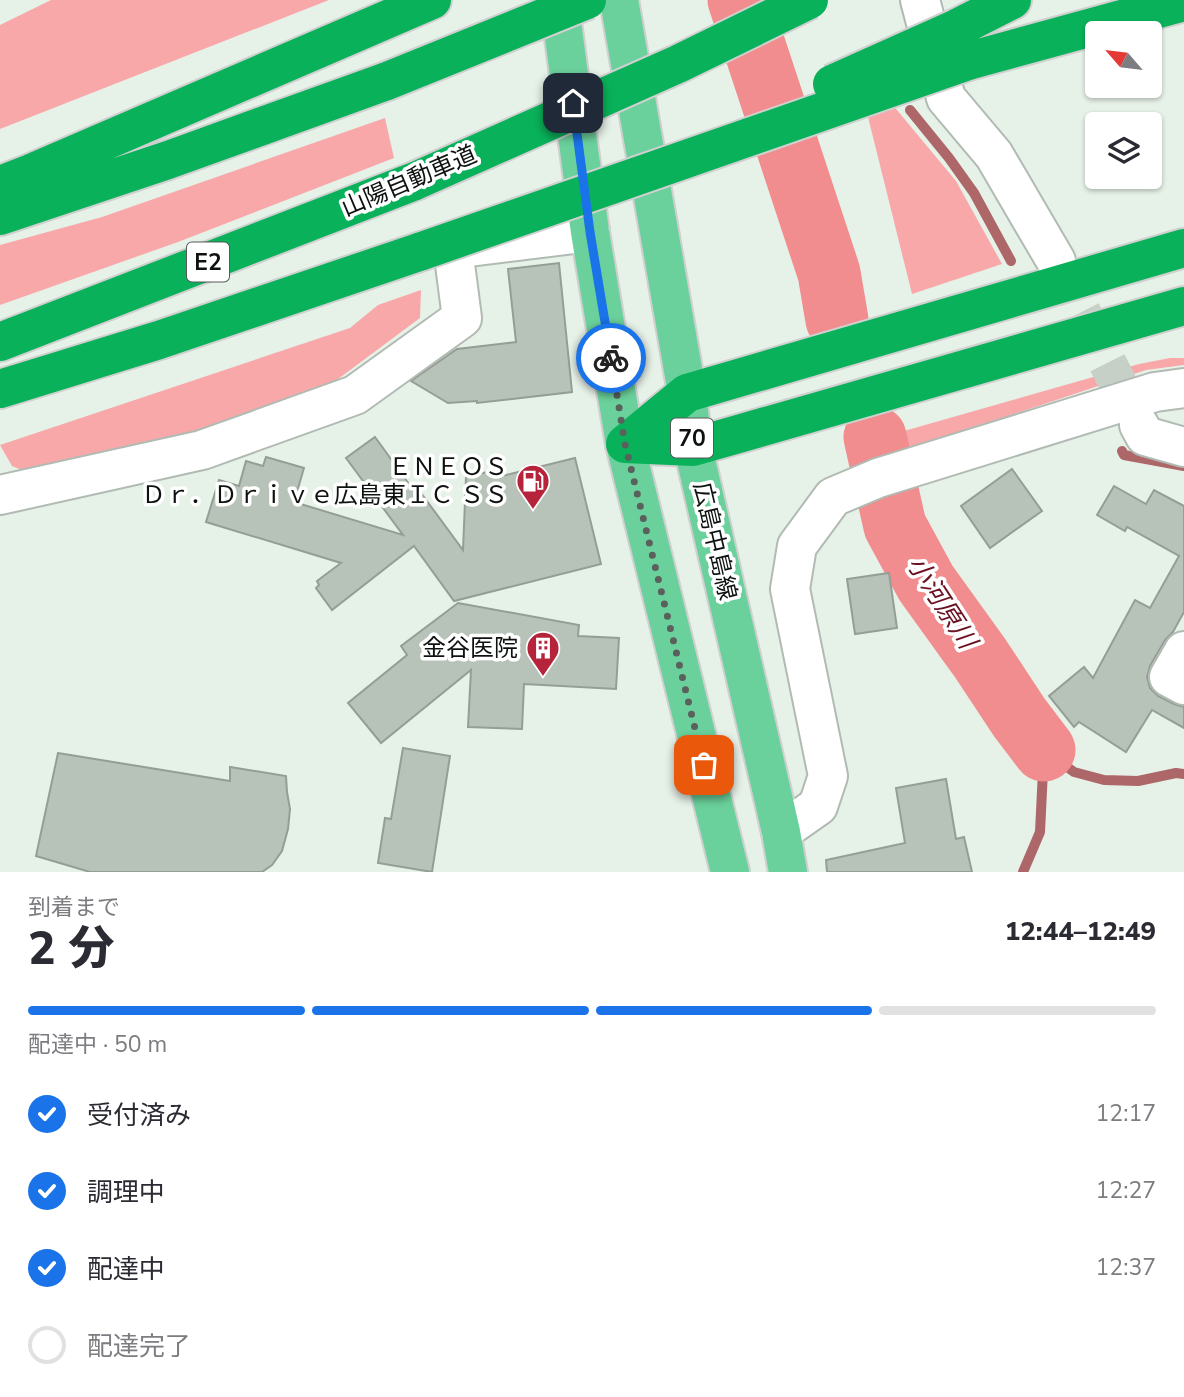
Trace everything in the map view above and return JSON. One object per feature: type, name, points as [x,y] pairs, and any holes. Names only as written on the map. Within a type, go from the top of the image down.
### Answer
[{"type":"highway","points":[[0,185],[432,0]]},
{"type":"highway","points":[[0,216],[168,160],[387,81],[587,0]]},
{"type":"highway","name":"山陽自動車道","points":[[0,342],[415,181],[678,64],[809,0]]},
{"type":"highway","points":[[962,44],[1012,0]]},
{"type":"highway","points":[[0,389],[159,340],[617,183],[962,44],[1184,2]]},
{"type":"highway","points":[[625,444],[687,393],[1184,248]]},
{"type":"highway","points":[[625,444],[693,447],[1184,306]]},
{"type":"main road","points":[[559,0],[590,232],[625,444],[730,872]]},
{"type":"main road","name":"広島中島線","points":[[619,0],[687,393],[693,447],[788,872]]},
{"type":"street","points":[[919,0],[946,98],[993,155],[1056,261]]},
{"type":"street","points":[[0,495],[202,450],[355,395],[462,318],[453,249],[590,232]]},
{"type":"street","points":[[781,832],[818,806],[828,776],[790,589],[797,546],[833,497],[919,466],[1155,392],[1184,388]]},
{"type":"street","points":[[1139,425],[1145,436],[1184,447]]},
{"type":"street","points":[[1184,651],[1169,677],[1184,685]]},
{"type":"shaded area","points":[[51,0],[329,0],[0,129],[0,25]]},
{"type":"shaded area","points":[[892,104],[956,181],[1002,264],[912,294],[868,117]]},
{"type":"shaded area","points":[[385,118],[394,158],[178,242],[0,305],[0,245],[102,217]]},
{"type":"shaded area","points":[[421,290],[420,318],[334,382],[241,418],[35,475],[12,466],[0,445],[350,328],[378,305]]},
{"type":"shaded area","points":[[1184,358],[1184,365],[1146,370],[910,449],[904,431],[1139,364]]},
{"type":"building","points":[[559,263],[572,392],[477,403],[448,403],[411,381],[457,349],[516,342],[508,269]]},
{"type":"building","points":[[375,437],[417,495],[421,493],[463,550],[466,477],[496,470],[498,477],[575,458],[601,564],[454,601],[414,546],[332,610],[316,588],[319,585],[317,581],[341,563],[206,522],[219,480],[239,486],[246,461],[263,466],[266,457],[304,468],[294,502],[403,535],[346,458]]},
{"type":"building","points":[[1012,469],[1042,511],[990,548],[961,506]]},
{"type":"building","points":[[1114,486],[1146,504],[1154,490],[1184,506],[1184,612],[1150,666],[1147,677],[1150,688],[1158,696],[1184,707],[1184,728],[1152,710],[1126,752],[1079,722],[1074,727],[1049,696],[1084,667],[1093,678],[1135,600],[1150,608],[1179,556],[1127,527],[1125,531],[1097,515]]},
{"type":"building","points":[[889,573],[897,628],[855,634],[847,579]]},
{"type":"building","points":[[458,603],[579,625],[578,636],[619,638],[616,689],[524,684],[522,729],[468,727],[471,670],[381,743],[348,703],[407,655],[401,646]]},
{"type":"building","points":[[403,748],[450,756],[432,872],[378,863],[385,818],[391,819]]},
{"type":"building","points":[[58,753],[230,781],[230,767],[286,776],[290,809],[282,851],[272,865],[262,872],[90,872],[36,856]]},
{"type":"building","points":[[946,779],[956,839],[964,837],[972,872],[827,872],[826,860],[905,843],[896,788]]},
{"type":"waterway","name":"小河原川","points":[[739,0],[829,273],[837,320]]},
{"type":"waterway","points":[[910,110],[974,193],[1011,261]]},
{"type":"waterway","name":"小河原川","points":[[875,437],[895,526],[926,583],[1044,750]]},
{"type":"waterway","points":[[1122,451],[1124,455],[1184,466]]},
{"type":"waterway","points":[[1044,750],[1074,772],[1104,780],[1138,781],[1176,773],[1184,774]]},
{"type":"waterway","points":[[1023,872],[1040,832],[1044,750]]},
{"type":"tunnel","points":[[1056,261],[1139,425]]},
{"type":"way so far","points":[[611,358],[625,444],[704,765]]},
{"type":"place","name":"ＥＮＥＯＳ Ｄｒ．Ｄｒｉｖｅ広島東ＩＣ ＳＳ","points":[[533,511]]},
{"type":"place","name":"金谷医院","points":[[543,678]]},
{"type":"route","points":[[573,103],[590,232],[611,358]]}]
